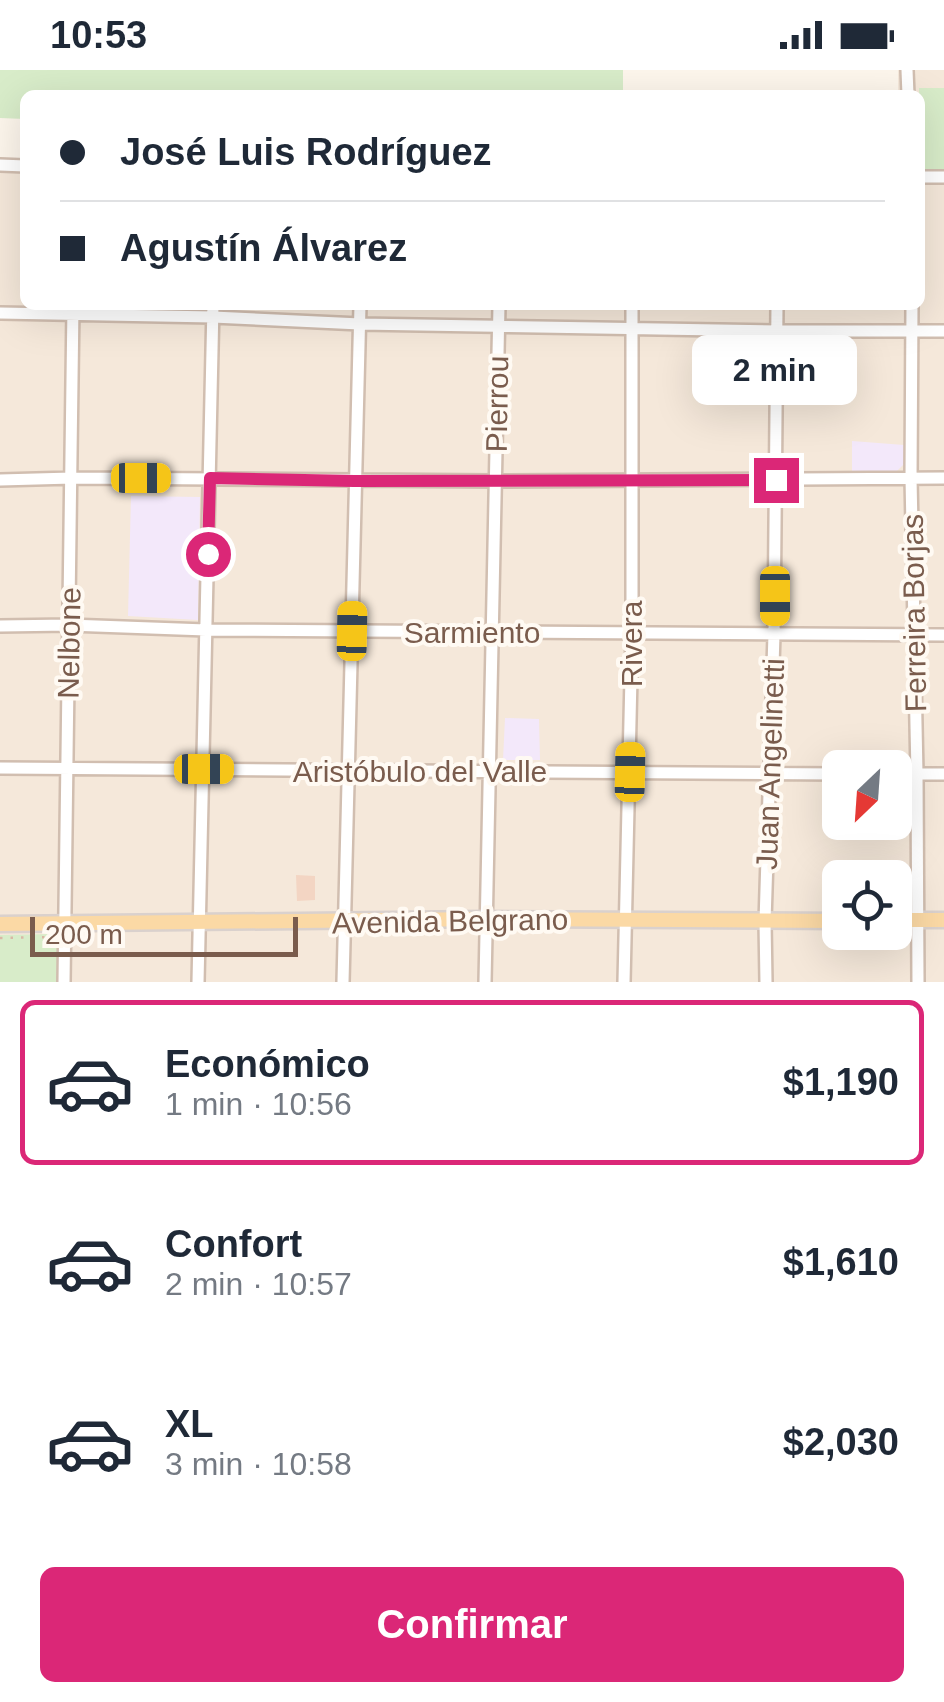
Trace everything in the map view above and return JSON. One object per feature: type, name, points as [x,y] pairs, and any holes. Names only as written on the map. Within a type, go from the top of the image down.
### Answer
[{"type":"main road","points":[[912,920],[944,920]]},
{"type":"main road","name":"Avenida Belgrano","points":[[0,924],[822,921]]},
{"type":"street","points":[[0,313],[55,310]]},
{"type":"street","name":"Nelbone","points":[[64,982],[73,310]]},
{"type":"street","points":[[144,310],[214,311],[360,324],[944,331]]},
{"type":"street","points":[[343,982],[360,310]]},
{"type":"street","name":"Pierrou","points":[[485,982],[499,310]]},
{"type":"street","name":"Rivera","points":[[624,982],[632,634],[632,310]]},
{"type":"street","name":"Juan Angelinetti","points":[[766,982],[777,310]]},
{"type":"street","name":"Ferreira Borjas","points":[[912,310],[918,982]]},
{"type":"street","points":[[198,982],[214,311]]},
{"type":"street","points":[[0,480],[495,482],[944,478]]},
{"type":"street","name":"Sarmiento","points":[[0,626],[944,636]]},
{"type":"street","name":"Aristóbulo del Valle","points":[[0,768],[822,774]]},
{"type":"street","points":[[912,774],[944,774]]},
{"type":"path","points":[[0,938],[54,937]]},
{"type":"shaded area","points":[[898,70],[944,70],[944,982],[0,982],[0,158],[20,159],[20,310],[925,310],[925,90],[898,90]]},
{"type":"shaded area","points":[[852,441],[904,445],[904,464],[895,473],[852,471]]},
{"type":"shaded area","points":[[131,496],[200,497],[198,620],[128,616]]},
{"type":"shaded area","points":[[505,718],[539,719],[540,760],[503,760]]},
{"type":"green space","points":[[0,70],[623,70],[623,90],[20,90],[20,119],[0,118]]},
{"type":"green space","points":[[944,88],[944,170],[925,170],[925,90],[919,90]]},
{"type":"green space","points":[[57,934],[57,982],[0,982],[0,935]]},
{"type":"building","points":[[296,875],[315,876],[315,900],[297,901]]},
{"type":"route","points":[[208,554],[210,478],[776,480]]}]
